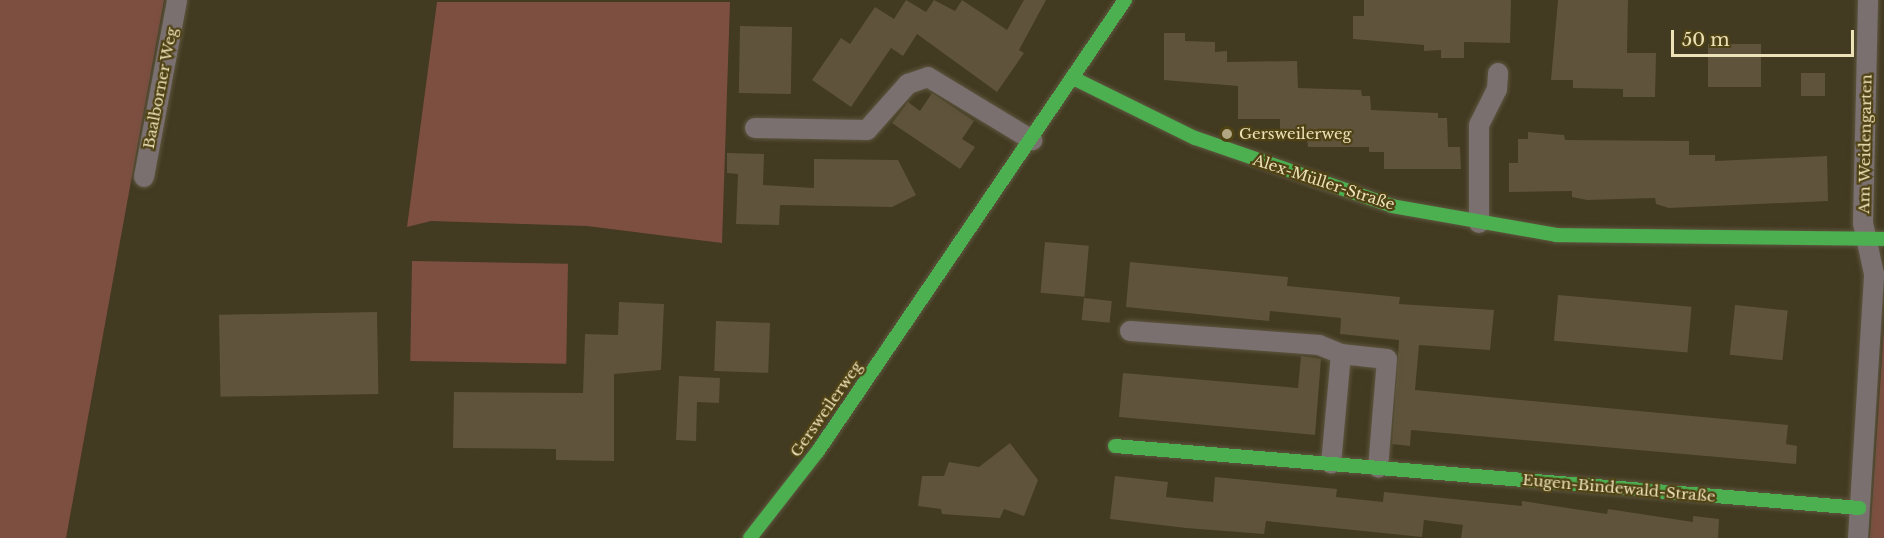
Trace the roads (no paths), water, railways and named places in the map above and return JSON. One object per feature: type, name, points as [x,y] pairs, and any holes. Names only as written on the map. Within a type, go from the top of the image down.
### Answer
[{"type":"street","name":"Baalborner Weg","points":[[144,177],[177,0]]},
{"type":"street","name":"Gersweilerweg","points":[[750,538],[775,508],[1075,79],[1125,0]]},
{"type":"street","name":"Am Weidengarten","points":[[1858,538],[1876,239],[1863,224],[1868,0]]},
{"type":"street","points":[[1479,223],[1479,125],[1497,89],[1498,73]]},
{"type":"street","points":[[755,128],[867,130],[908,84],[928,77],[1032,140]]},
{"type":"street","name":"Alex-Müller-Straße","points":[[1075,79],[1195,138],[1307,179],[1392,206],[1479,223],[1636,239],[1876,239]]},
{"type":"street","points":[[1130,331],[1319,345],[1341,354],[1387,359],[1378,468]]},
{"type":"street","points":[[1331,464],[1341,354]]},
{"type":"street","name":"Eugen-Bindewald-Straße","points":[[1115,446],[1859,508]]},
{"type":"place","name":"Gersweilerweg","points":[[1227,134]]}]
